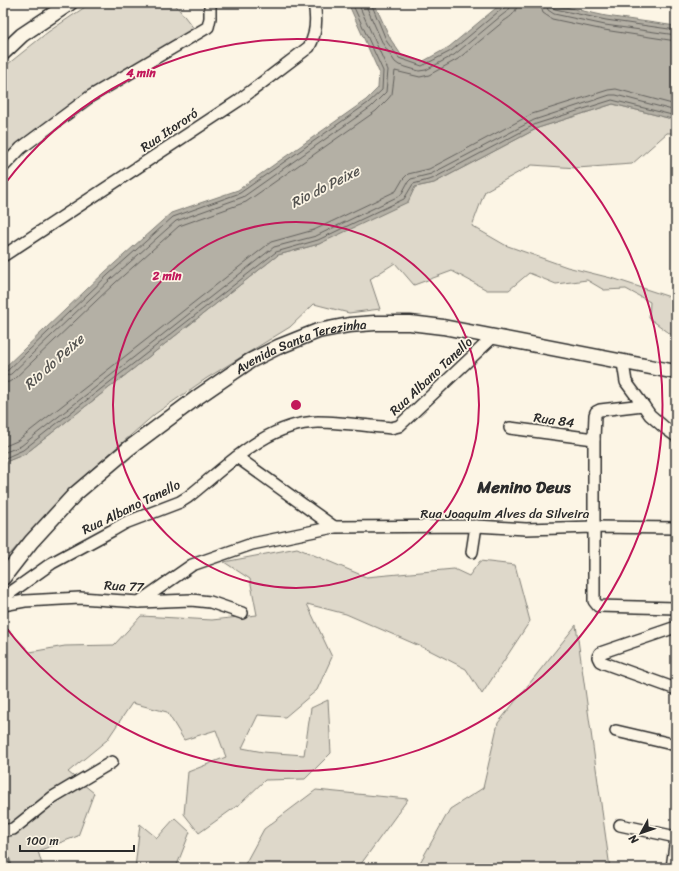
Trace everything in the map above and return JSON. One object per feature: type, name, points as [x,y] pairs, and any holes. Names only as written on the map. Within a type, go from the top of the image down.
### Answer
[{"type":"main road","points":[[3,53],[22,36],[70,3]]},
{"type":"main road","name":"Avenida Santa Terezinha","points":[[3,578],[31,542],[70,500],[128,449],[199,396],[250,361],[278,347],[318,331],[349,325],[410,323],[443,327],[493,338],[676,372]]},
{"type":"street","points":[[3,167],[21,148],[91,96],[208,27],[210,18],[210,3]]},
{"type":"street","name":"Rua Itororó","points":[[3,256],[238,101],[309,47],[315,37],[316,16],[314,3]]},
{"type":"street","name":"Rua Albano Tanello","points":[[3,598],[52,563],[125,523],[180,502],[251,445],[272,433],[319,422],[391,428],[399,426],[493,338]]},
{"type":"street","points":[[623,363],[626,382],[643,405],[660,424],[676,436]]},
{"type":"street","points":[[643,405],[600,410],[596,412],[595,415],[594,601],[598,606],[676,608]]},
{"type":"street","name":"Rua 84","points":[[510,428],[594,439]]},
{"type":"street","points":[[237,457],[334,526]]},
{"type":"street","name":"Rua Joaquim Alves da Silveira","points":[[139,602],[192,565],[252,544],[334,526],[476,526],[526,529],[594,527],[676,528]]},
{"type":"street","points":[[472,552],[476,526]]},
{"type":"street","name":"Rua 77","points":[[3,605],[25,601],[80,598],[139,602],[190,600],[210,602],[242,613]]},
{"type":"street","points":[[676,627],[600,653],[598,657],[600,661],[604,663],[676,689]]},
{"type":"street","points":[[616,731],[676,745]]},
{"type":"street","points":[[3,831],[13,829],[53,797],[112,762]]},
{"type":"street","points":[[620,825],[676,837],[672,868]]},
{"type":"shaded area","points":[[91,3],[174,3],[195,30],[89,94],[3,155],[3,68],[48,32]]},
{"type":"shaded area","points":[[613,104],[676,120],[676,133],[667,133],[632,164],[577,168],[532,165],[485,191],[472,226],[505,245],[567,267],[615,279],[676,299],[676,338],[649,318],[650,302],[626,289],[604,290],[587,280],[556,284],[529,273],[509,290],[487,290],[452,271],[414,285],[395,263],[370,279],[380,309],[349,313],[314,304],[290,327],[207,378],[155,414],[75,484],[9,555],[3,554],[3,463],[25,454],[278,255],[319,244],[415,187],[434,183],[538,128]]},
{"type":"shaded area","points":[[297,548],[366,577],[454,569],[469,576],[480,561],[515,565],[530,621],[482,694],[466,669],[431,651],[346,614],[307,604],[332,657],[317,690],[285,717],[258,715],[242,748],[263,752],[304,755],[311,708],[328,700],[331,753],[305,779],[265,780],[241,803],[199,833],[184,814],[188,772],[226,757],[216,730],[184,740],[167,712],[132,703],[107,740],[68,772],[94,793],[78,836],[38,851],[43,868],[3,868],[3,696],[5,694],[3,689],[3,624],[30,652],[65,646],[114,645],[141,616],[212,620],[257,615],[250,579],[224,562]]},
{"type":"shaded area","points":[[576,625],[610,868],[417,868],[450,809],[483,788],[498,723]]},
{"type":"shaded area","points":[[316,790],[408,799],[358,868],[240,868],[245,864],[264,829]]},
{"type":"shaded area","points":[[175,818],[190,832],[177,865],[179,868],[135,868],[140,824],[157,838]]},
{"type":"water","name":"Rio do Peixe","points":[[348,3],[374,3],[391,40],[402,56],[422,62],[449,47],[496,8],[505,3],[547,3],[606,16],[676,26],[676,120],[613,104],[538,128],[434,183],[415,187],[408,202],[319,244],[278,255],[25,454],[3,463],[3,369],[105,272],[171,213],[238,190],[366,100],[378,88],[379,72]]},
{"type":"waterway","points":[[3,848],[12,868]]},
{"type":"district","name":"Menino Deus","points":[[524,487]]}]
